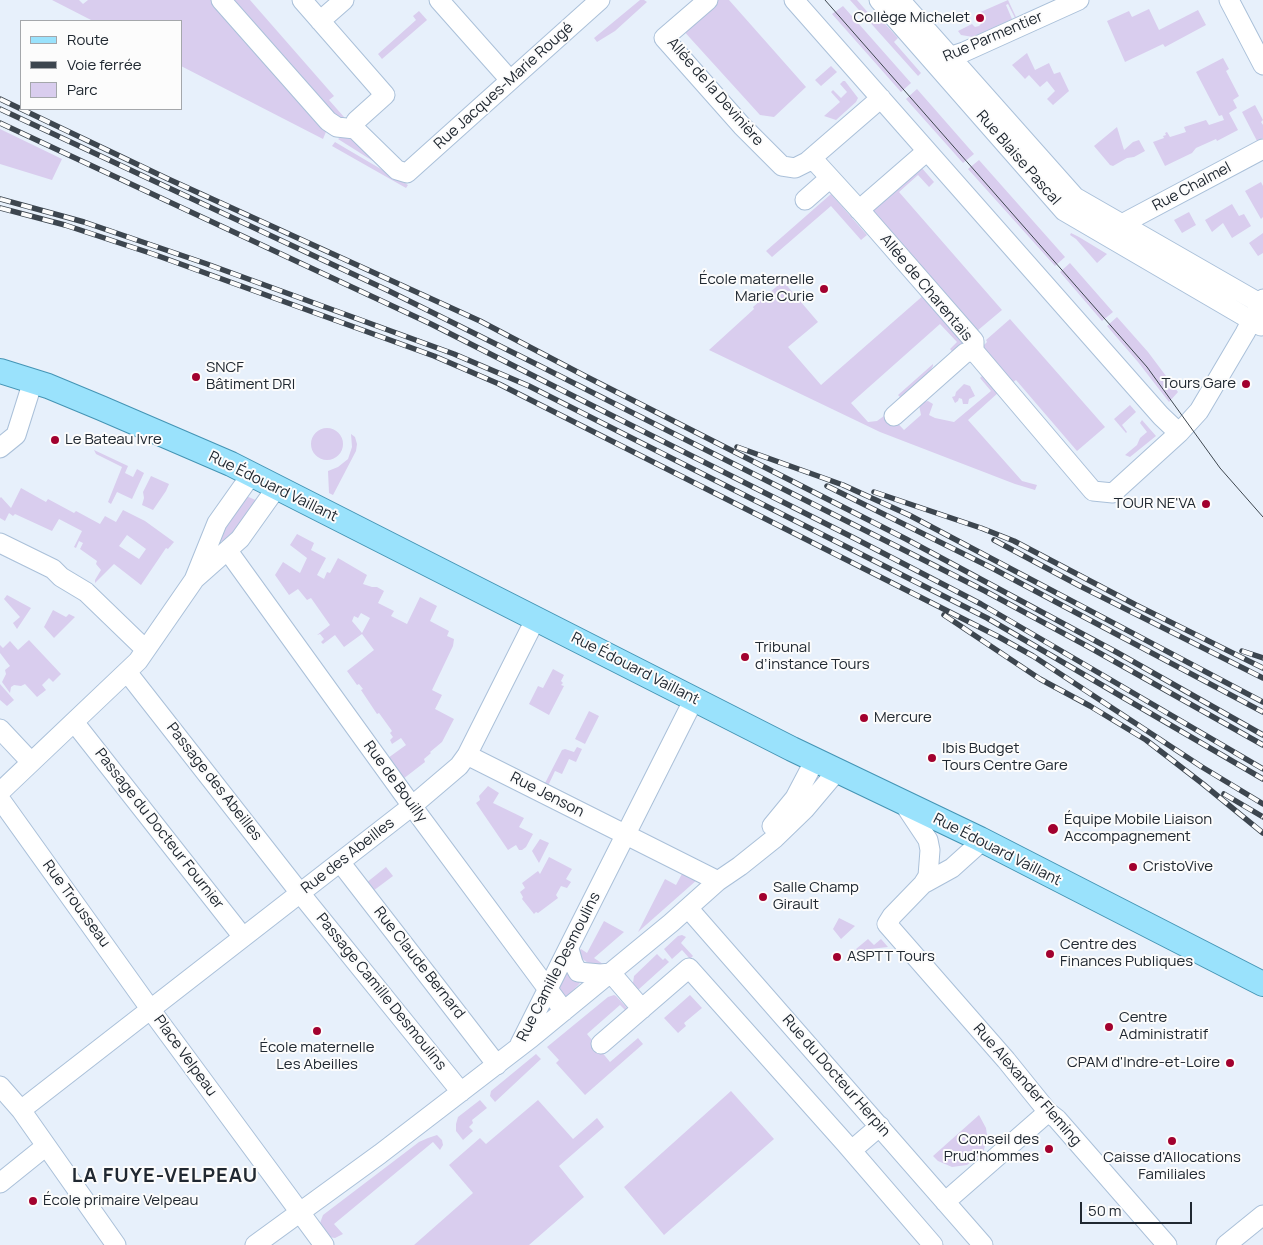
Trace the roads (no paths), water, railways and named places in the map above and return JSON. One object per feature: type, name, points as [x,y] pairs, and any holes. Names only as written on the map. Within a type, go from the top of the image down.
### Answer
[{"type":"main road","name":"Rue Édouard Vaillant","points":[[0,371],[34,381],[136,422],[231,464],[815,760],[982,841],[1263,984]]},
{"type":"street","points":[[221,0],[328,121],[337,127],[355,129],[356,120],[385,95],[302,0]]},
{"type":"street","points":[[320,21],[344,0]]},
{"type":"street","points":[[439,0],[510,80]]},
{"type":"street","name":"Rue Jacques-Marie Rougé","points":[[355,129],[397,170],[407,173],[600,0]]},
{"type":"street","name":"Allée de la Devinière","points":[[708,0],[664,38],[742,126],[782,166],[795,168],[812,158]]},
{"type":"street","points":[[794,0],[1178,433],[1207,399],[1257,324],[1262,302]]},
{"type":"street","name":"Rue Blaise Pascal","points":[[879,0],[942,60],[1075,196],[1262,302]]},
{"type":"street","name":"Rue Blaise Pascal","points":[[900,0],[942,60],[1064,211],[1257,324]]},
{"type":"street","name":"Rue Parmentier","points":[[942,60],[1078,0]]},
{"type":"street","points":[[1229,0],[1263,65]]},
{"type":"street","points":[[812,158],[881,98]]},
{"type":"street","name":"Rue Chalmel","points":[[1122,224],[1263,149]]},
{"type":"street","points":[[859,210],[927,151]]},
{"type":"street","name":"Allée de Charentais","points":[[812,158],[974,341],[974,351],[1093,491],[1113,493],[1178,433]]},
{"type":"street","points":[[805,200],[830,178]]},
{"type":"street","points":[[894,416],[964,353],[974,351]]},
{"type":"street","points":[[0,448],[16,435],[34,381]]},
{"type":"street","points":[[0,792],[127,672],[146,649],[194,580],[217,523],[251,475]]},
{"type":"street","points":[[194,580],[240,539],[277,488]]},
{"type":"street","points":[[0,543],[53,569],[61,577],[86,592],[146,649]]},
{"type":"street","name":"Rue de Bouilly","points":[[228,551],[412,806],[564,1011]]},
{"type":"street","name":"Rue des Abeilles","points":[[151,1009],[412,806],[459,766],[468,755],[536,618]]},
{"type":"street","name":"Passage des Abeilles","points":[[127,672],[300,892]]},
{"type":"street","name":"Rue Camille Desmoulins","points":[[255,1245],[387,1149],[517,1050],[694,699]]},
{"type":"street","name":"Passage du Docteur Fournier","points":[[74,722],[243,937]]},
{"type":"street","points":[[0,729],[31,762]]},
{"type":"street","name":"Rue Jenson","points":[[468,755],[718,880]]},
{"type":"street","points":[[517,1050],[688,908],[718,880],[728,867],[788,809],[815,760]]},
{"type":"street","points":[[718,880],[740,866],[789,825],[837,771]]},
{"type":"street","name":"Rue Trousseau","points":[[0,799],[151,1009]]},
{"type":"street","points":[[904,804],[928,840],[930,850],[928,876],[922,884]]},
{"type":"street","points":[[922,884],[952,868],[982,841]]},
{"type":"street","name":"Rue Claude Bernard","points":[[340,862],[497,1065]]},
{"type":"street","name":"Rue Alexander Fleming","points":[[922,884],[886,924],[1006,1060],[1048,1112],[1057,1119],[1167,1245]]},
{"type":"street","name":"Passage Camille Desmoulins","points":[[300,892],[461,1092]]},
{"type":"street","name":"Rue du Docteur Herpin","points":[[688,908],[983,1245]]},
{"type":"street","points":[[569,949],[578,972],[584,974],[611,973]]},
{"type":"street","points":[[601,1044],[689,968],[852,1150],[933,1245]]},
{"type":"street","points":[[611,973],[642,1009]]},
{"type":"street","name":"Place Velpeau","points":[[21,1110],[151,1009],[324,1245]]},
{"type":"street","points":[[0,1086],[21,1110],[116,1245]]},
{"type":"street","points":[[945,1202],[1048,1112]]},
{"type":"street","points":[[852,1150],[880,1126]]},
{"type":"street","points":[[0,1183],[46,1146]]},
{"type":"street","points":[[1226,1245],[1263,1215]]},
{"type":"tram line","points":[[825,0],[1147,367],[1220,468],[1263,517]]},
{"type":"railway","points":[[0,99],[20,109]]},
{"type":"railway","points":[[0,109],[387,290],[536,364],[985,591],[1263,745]]},
{"type":"railway","points":[[23,110],[166,178],[480,321],[906,539],[1118,653],[1263,735]]},
{"type":"railway","points":[[0,123],[431,324],[854,538],[981,604],[1263,769]]},
{"type":"railway","points":[[0,199],[84,222],[207,264],[454,354],[529,386],[987,618],[1263,779]]},
{"type":"railway","points":[[0,208],[65,225],[153,254],[434,356],[499,384],[999,637],[1033,656],[1202,767],[1263,804]]},
{"type":"railway","points":[[737,447],[843,485],[909,515],[1263,702]]},
{"type":"railway","points":[[827,486],[992,568],[1263,712]]},
{"type":"railway","points":[[874,492],[1014,541],[1136,605],[1263,668]]},
{"type":"railway","points":[[994,540],[1080,586],[1263,678]]},
{"type":"railway","points":[[944,615],[1040,679],[1090,706],[1146,740],[1263,833]]},
{"type":"railway","points":[[1242,651],[1263,658]]},
{"type":"railway","points":[[1224,794],[1263,817]]},
{"type":"place","name":"Collège Michelet","points":[[980,18]]},
{"type":"place","name":"École maternelle Marie Curie","points":[[824,289]]},
{"type":"place","name":"SNCF Bâtiment DRI","points":[[196,377]]},
{"type":"place","name":"Tours Gare","points":[[1246,384]]},
{"type":"place","name":"Le Bateau Ivre","points":[[55,440]]},
{"type":"place","name":"TOUR NE'VA","points":[[1206,504]]},
{"type":"place","name":"Tribunal d’instance Tours","points":[[745,657]]},
{"type":"place","name":"Mercure","points":[[864,718]]},
{"type":"place","name":"Ibis Budget Tours Centre Gare","points":[[932,758]]},
{"type":"place","name":"Équipe Mobile Liaison Accompagnement","points":[[1053,829]]},
{"type":"place","name":"CristoVive","points":[[1133,867]]},
{"type":"place","name":"Salle Champ Girault","points":[[763,897]]},
{"type":"place","name":"Centre des Finances Publiques","points":[[1050,954]]},
{"type":"place","name":"ASPTT Tours","points":[[837,957]]},
{"type":"place","name":"Centre Administratif","points":[[1109,1027]]},
{"type":"place","name":"École maternelle Les Abeilles","points":[[317,1031]]},
{"type":"place","name":"CPAM d'Indre-et-Loire","points":[[1230,1063]]},
{"type":"place","name":"Caisse d'Allocations Familiales","points":[[1172,1141]]},
{"type":"place","name":"Conseil des Prud'hommes","points":[[1049,1149]]},
{"type":"place","name":"École primaire Velpeau","points":[[33,1201]]},
{"type":"district","name":"LA FUYE-VELPEAU","points":[[165,1176]]}]
